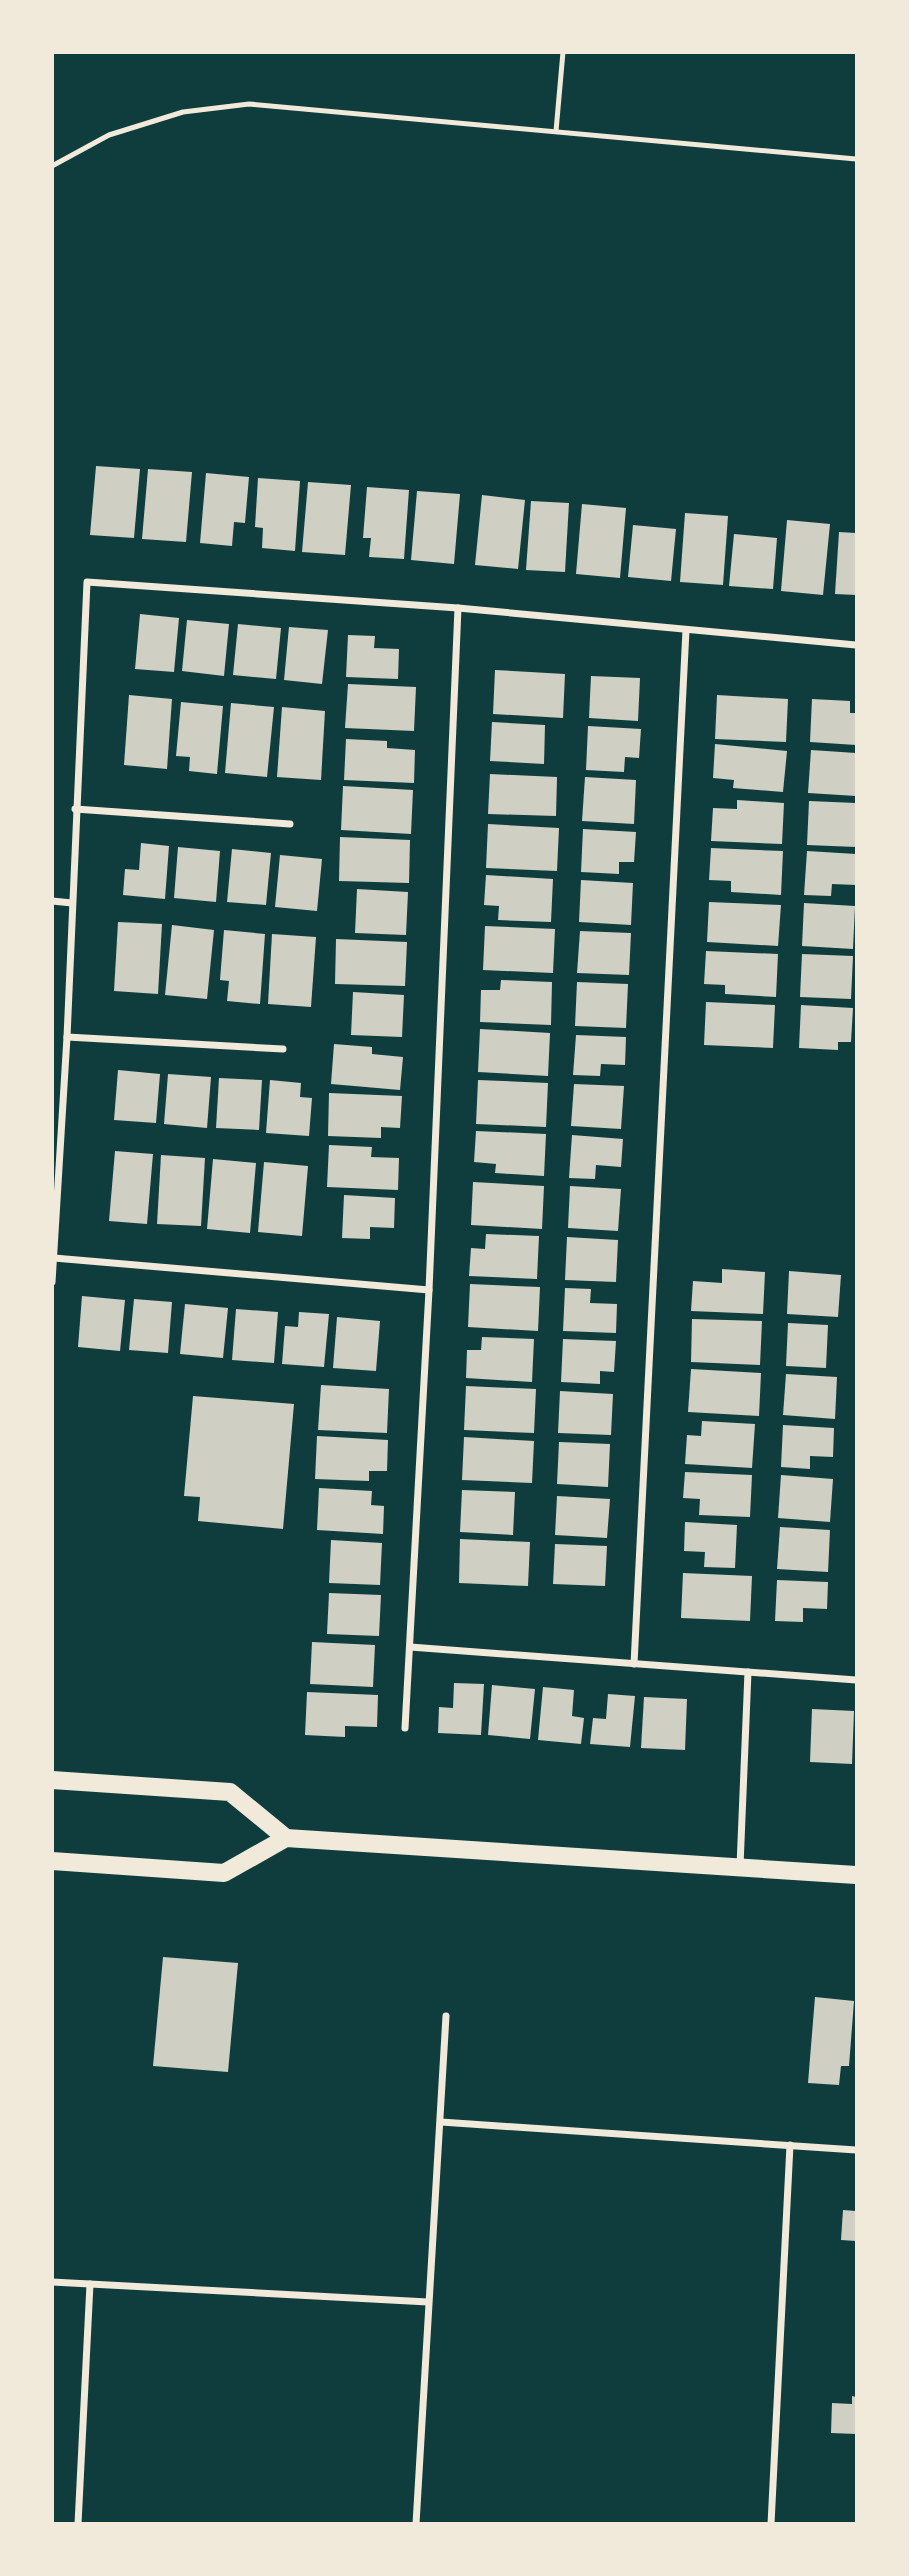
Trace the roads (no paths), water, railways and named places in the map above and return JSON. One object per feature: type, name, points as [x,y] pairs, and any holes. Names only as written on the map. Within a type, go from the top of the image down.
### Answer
[{"type":"main road","points":[[52,1780],[230,1792],[286,1838]]},
{"type":"main road","points":[[52,1861],[225,1873],[286,1838],[856,1875]]},
{"type":"street","points":[[52,1282],[67,1037],[87,582],[458,608],[856,645]]},
{"type":"street","points":[[405,1728],[429,1290],[458,608]]},
{"type":"street","points":[[634,1664],[685,630]]},
{"type":"street","points":[[75,809],[290,824]]},
{"type":"street","points":[[52,901],[72,902]]},
{"type":"street","points":[[67,1037],[283,1049]]},
{"type":"street","points":[[54,1258],[429,1290]]},
{"type":"street","points":[[410,1647],[856,1680]]},
{"type":"street","points":[[740,1867],[748,1672]]},
{"type":"street","points":[[416,2524],[446,2016]]},
{"type":"street","points":[[440,2122],[856,2150]]},
{"type":"street","points":[[771,2524],[790,2145]]},
{"type":"street","points":[[52,2282],[428,2302]]},
{"type":"street","points":[[78,2524],[90,2284]]},
{"type":"lane","points":[[556,131],[563,52]]},
{"type":"lane","points":[[52,166],[108,135],[183,112],[249,104],[856,159]]}]
